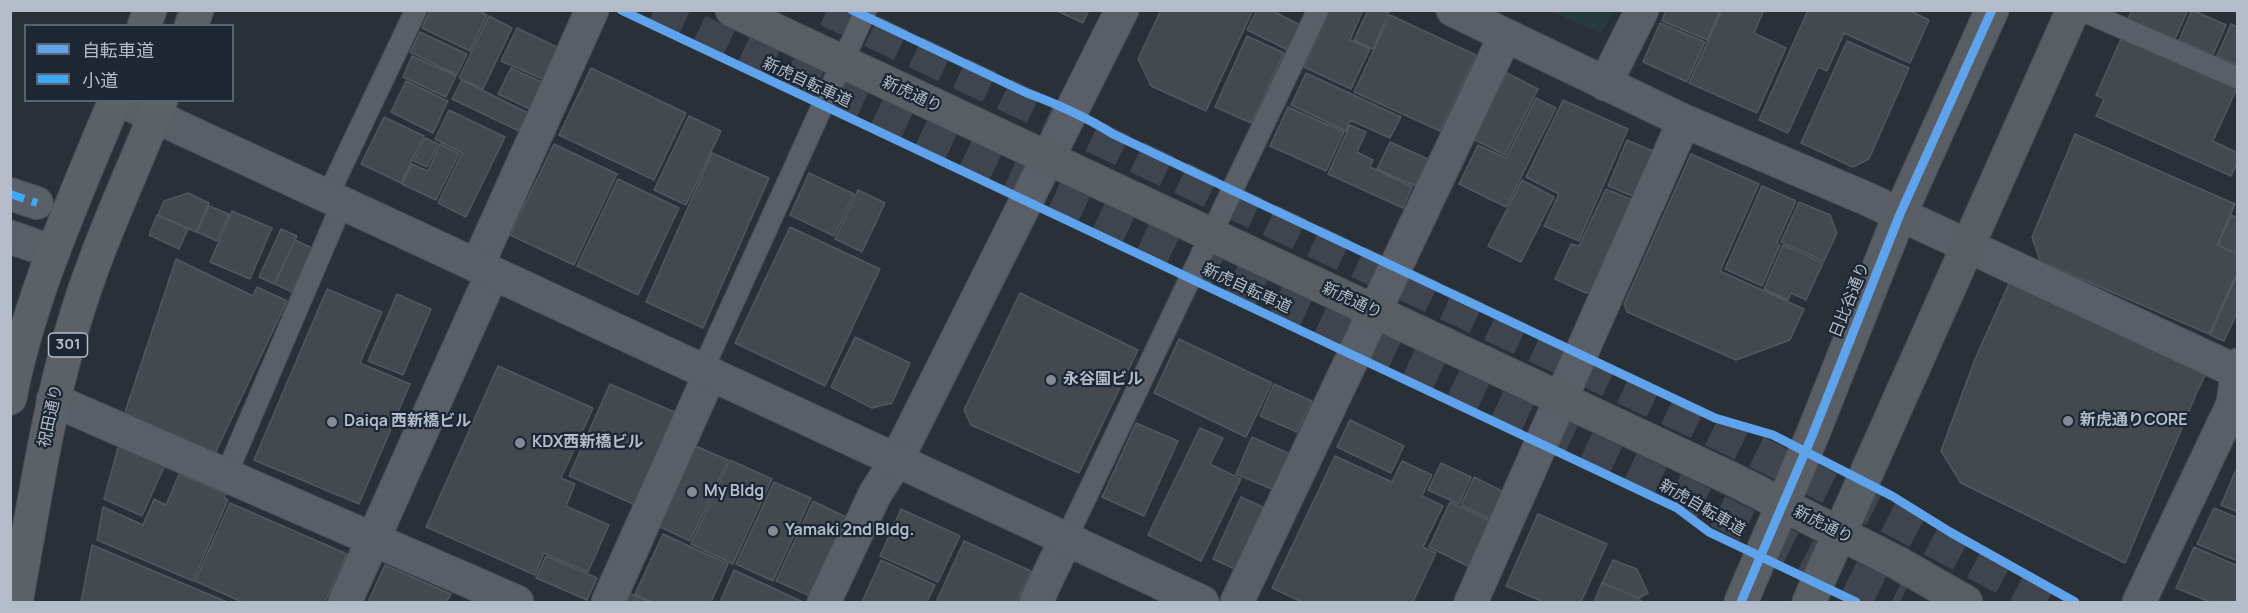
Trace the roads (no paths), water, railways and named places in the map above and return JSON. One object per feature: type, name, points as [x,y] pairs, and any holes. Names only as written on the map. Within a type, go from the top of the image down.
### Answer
[{"type":"main road","name":"新虎通り","points":[[732,10],[1782,505],[1896,562],[1966,603]]},
{"type":"main road","name":"日比谷通り","points":[[1741,603],[1900,214],[1992,10]]},
{"type":"main road","points":[[1809,603],[2073,10]]},
{"type":"main road","name":"301","points":[[10,398],[32,315],[53,252],[114,102]]},
{"type":"main road","name":"祝田通り","points":[[16,603],[53,400],[72,328],[94,265],[158,109]]},
{"type":"street","points":[[345,603],[592,10]]},
{"type":"street","points":[[824,603],[875,494],[896,460],[1122,10]]},
{"type":"street","points":[[1453,10],[1684,121],[1900,214],[2237,369],[2233,404],[2139,603]]},
{"type":"street","points":[[1605,84],[1642,10]]},
{"type":"street","points":[[1237,603],[1505,36]]},
{"type":"street","points":[[128,102],[158,109],[334,200],[1202,603]]},
{"type":"street","points":[[1471,603],[1684,121]]},
{"type":"street","points":[[10,237],[53,252]]},
{"type":"street","points":[[608,603],[706,373]]},
{"type":"street","points":[[53,400],[517,603]]},
{"type":"street","points":[[1036,603],[1066,539]]},
{"type":"lane","points":[[226,475],[334,200],[416,10]]},
{"type":"lane","points":[[706,373],[866,10]]},
{"type":"lane","points":[[1066,539],[1318,10]]},
{"type":"lane","points":[[2081,10],[2238,78]]},
{"type":"tunnel","points":[[654,10],[1682,493],[1900,602]]},
{"type":"tunnel","points":[[827,10],[1706,427],[1902,524],[2048,602]]},
{"type":"place","name":"永谷園ビル","points":[[1051,380]]},
{"type":"place","name":"新虎通りCORE","points":[[2068,421]]},
{"type":"place","name":"Daiqa 西新橋ビル","points":[[332,422]]},
{"type":"place","name":"KDX西新橋ビル","points":[[520,443]]},
{"type":"place","name":"My Bldg","points":[[692,492]]},
{"type":"place","name":"Yamaki 2nd Bldg.","points":[[773,531]]}]
